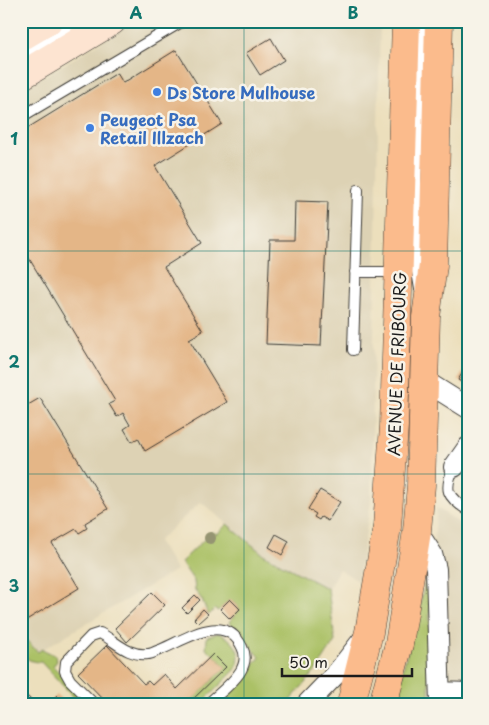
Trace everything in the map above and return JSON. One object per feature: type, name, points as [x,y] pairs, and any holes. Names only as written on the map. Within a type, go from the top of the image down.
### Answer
[{"type":"main road","points":[[21,38],[48,21]]},
{"type":"main road","points":[[21,76],[112,21]]},
{"type":"main road","name":"AVENUE DE FRIBOURG","points":[[351,704],[368,632],[388,527],[400,272],[406,21]]},
{"type":"main road","name":"AVENUE DE FRIBOURG","points":[[384,704],[399,644],[417,531],[421,485],[426,317],[433,265],[439,21]]},
{"type":"street","points":[[425,381],[468,408]]},
{"type":"street","points":[[454,467],[468,447]]},
{"type":"street","points":[[417,531],[432,554],[436,569],[440,698],[468,693]]},
{"type":"street","points":[[307,704],[336,674],[368,632]]},
{"type":"lane","points":[[21,30],[30,21]]},
{"type":"lane","points":[[21,56],[79,21]]},
{"type":"lane","points":[[21,117],[183,21]]},
{"type":"lane","points":[[423,21],[416,188],[416,266],[426,317]]},
{"type":"lane","points":[[353,350],[358,190]]},
{"type":"lane","points":[[355,272],[400,272]]},
{"type":"lane","points":[[454,467],[447,485],[449,492],[457,504],[468,510]]},
{"type":"lane","points":[[94,704],[70,680],[65,672],[66,662],[91,636],[100,633],[125,651],[148,654],[207,630],[218,628],[230,632],[240,642],[245,654],[244,666],[240,673],[208,704]]},
{"type":"lane","points":[[21,698],[27,704]]},
{"type":"shaded area","points":[[136,21],[380,21],[371,500],[358,581],[339,569],[328,589],[263,554],[201,502],[158,541],[176,570],[38,652],[21,635],[21,90]]},
{"type":"shaded area","points":[[437,508],[468,529],[468,704],[430,704],[430,582]]},
{"type":"green space","points":[[227,524],[263,554],[328,589],[335,641],[317,669],[287,704],[216,704],[250,670],[260,657],[229,622],[240,609],[230,599],[218,611],[215,609],[209,615],[195,590],[194,581],[181,562],[212,532],[217,534]]},
{"type":"green space","points":[[430,582],[429,704],[394,704],[425,584]]},
{"type":"green space","points":[[218,633],[233,643],[238,653],[238,664],[235,670],[201,704],[188,704],[226,667],[206,649],[207,637]]},
{"type":"green space","points":[[21,635],[38,652],[42,649],[56,656],[57,661],[53,666],[90,704],[80,704],[41,662],[30,660],[21,653]]},
{"type":"building","points":[[271,38],[284,60],[260,75],[246,53]]},
{"type":"building","points":[[176,50],[222,124],[155,166],[202,243],[164,267],[203,331],[189,339],[227,402],[145,451],[138,438],[132,442],[124,429],[130,425],[123,413],[117,417],[109,404],[115,401],[21,245],[21,173],[28,169],[21,159],[21,132],[117,73],[123,83]]},
{"type":"building","points":[[295,201],[328,202],[321,346],[266,344],[270,240],[294,240]]},
{"type":"building","points":[[468,364],[468,386],[458,380]]},
{"type":"building","points":[[40,398],[108,509],[85,523],[87,528],[79,533],[76,529],[52,543],[79,588],[23,622],[21,618],[21,409]]},
{"type":"building","points":[[320,490],[340,502],[328,521],[321,517],[319,520],[314,517],[316,514],[308,509]]},
{"type":"building","points":[[276,534],[289,541],[282,555],[269,547]]},
{"type":"building","points":[[152,592],[165,605],[127,642],[115,628]]},
{"type":"building","points":[[195,595],[200,600],[187,613],[182,608]]},
{"type":"building","points":[[230,599],[240,609],[230,619],[220,609]]},
{"type":"building","points":[[203,609],[208,614],[198,623],[194,619]]},
{"type":"building","points":[[107,645],[144,684],[148,681],[152,685],[164,674],[177,689],[213,654],[226,667],[188,704],[108,704],[78,673]]},
{"type":"building","points":[[57,695],[66,704],[48,704]]},
{"type":"place","name":"Ds Store Mulhouse","points":[[157,92]]},
{"type":"place","name":"Peugeot Psa Retail Illzach","points":[[90,128]]}]
